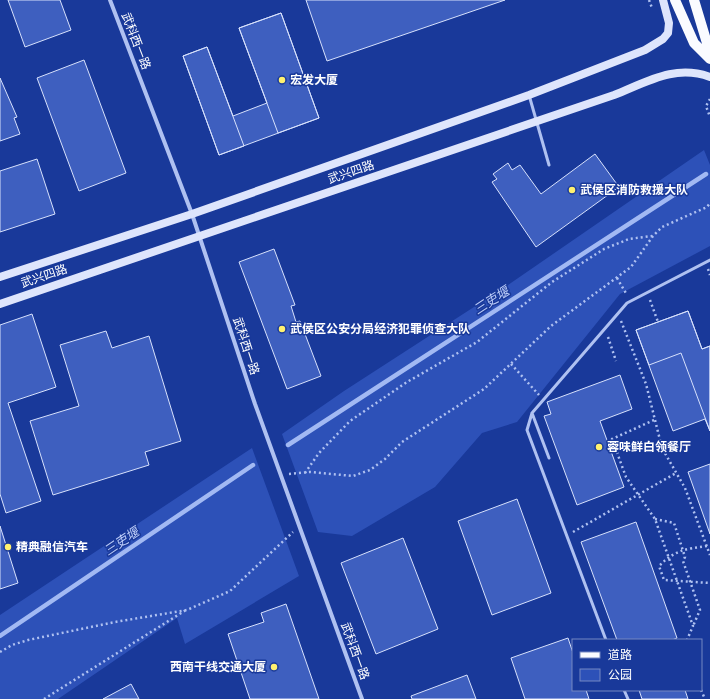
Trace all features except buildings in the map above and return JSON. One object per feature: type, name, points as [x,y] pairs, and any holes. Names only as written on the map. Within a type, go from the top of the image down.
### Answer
[{"type":"main road","name":"武兴四路","points":[[0,277],[192,214],[529,95],[645,50],[663,39],[668,33],[670,22],[663,0]]},
{"type":"main road","points":[[675,0],[694,43],[710,59]]},
{"type":"main road","points":[[694,0],[710,53]]},
{"type":"main road","name":"武兴四路","points":[[0,304],[536,122],[663,76],[682,71],[696,72],[710,77]]},
{"type":"street","name":"武科西一路","points":[[110,0],[192,214],[255,404],[362,699]]},
{"type":"lane","points":[[529,95],[549,165]]},
{"type":"lane","points":[[606,639],[568,535],[527,430],[532,413],[630,301],[710,260]]},
{"type":"lane","points":[[532,413],[549,458]]},
{"type":"path","points":[[710,99],[706,106],[710,117]]},
{"type":"path","points":[[281,476],[305,473],[353,476],[370,470],[385,459],[402,442],[484,389],[551,326],[632,268],[653,236],[662,227],[707,207],[710,203]]},
{"type":"path","points":[[305,473],[319,453],[350,421],[407,382],[477,342],[552,282],[604,249],[629,239],[653,236]]},
{"type":"path","points":[[617,278],[630,301]]},
{"type":"path","points":[[647,292],[658,322]]},
{"type":"path","points":[[618,313],[646,384],[662,448],[685,488],[710,554]]},
{"type":"path","points":[[605,329],[616,361]]},
{"type":"path","points":[[510,364],[543,400]]},
{"type":"path","points":[[654,420],[612,439],[626,477],[655,519],[693,626]]},
{"type":"path","points":[[568,535],[676,473]]},
{"type":"path","points":[[655,519],[674,523],[685,557],[683,561],[700,610],[687,639]]},
{"type":"path","points":[[44,699],[187,610],[230,591],[299,527]]},
{"type":"path","points":[[707,546],[682,549],[668,557],[659,566],[664,580],[710,583]]},
{"type":"path","points":[[0,652],[12,645],[28,640],[122,620],[187,610]]},
{"type":"green space","points":[[704,150],[710,165],[710,246],[620,294],[517,422],[482,433],[435,487],[352,536],[318,532],[282,434],[344,391],[508,285]]},
{"type":"green space","points":[[252,448],[299,576],[185,644],[177,618],[58,699],[0,699],[0,615]]},
{"type":"waterway","name":"三吏堰","points":[[288,445],[706,174]]},
{"type":"waterway","name":"三吏堰","points":[[0,636],[253,465]]},
{"type":"place","name":"宏发大厦","points":[[282,80]]},
{"type":"place","name":"武侯区消防救援大队","points":[[572,190]]},
{"type":"place","name":"武侯区公安分局经济犯罪侦查大队","points":[[282,329]]},
{"type":"place","name":"蓉味鲜白领餐厅","points":[[599,447]]},
{"type":"place","name":"精典融信汽车","points":[[8,547]]},
{"type":"place","name":"西南干线交通大厦","points":[[274,667]]}]
